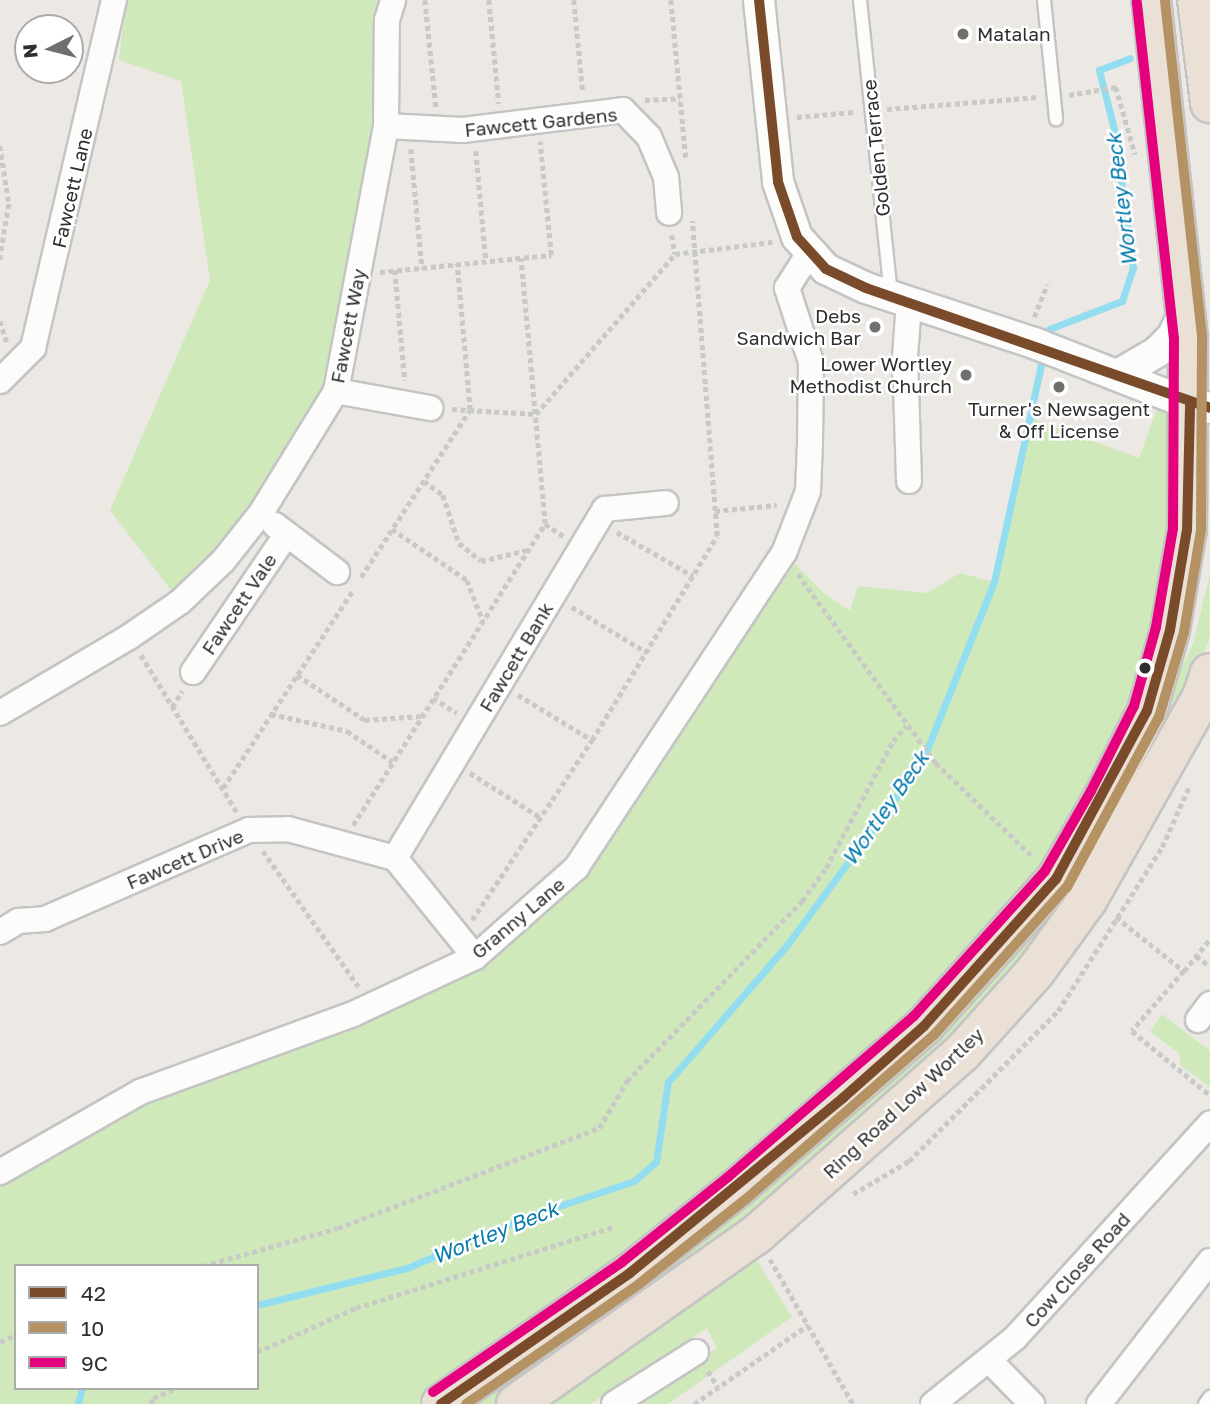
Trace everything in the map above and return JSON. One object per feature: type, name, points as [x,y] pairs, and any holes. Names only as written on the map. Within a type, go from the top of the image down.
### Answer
[{"type":"highway","points":[[441,1404],[630,1273],[843,1098],[924,1026],[1056,879],[1147,711],[1170,630],[1187,530],[1203,400],[1185,312],[1151,0]]},
{"type":"highway","points":[[1197,0],[1210,103]]},
{"type":"highway","points":[[1187,530],[1210,461]]},
{"type":"highway","name":"Ring Road Low Wortley","points":[[516,1404],[756,1236],[962,1053],[1035,972],[1103,909],[1202,697],[1210,673]]},
{"type":"street","name":"Fawcett Lane","points":[[8,375],[33,348],[114,0]]},
{"type":"street","name":"Fawcett Way","points":[[0,713],[129,637],[180,602],[222,561],[261,513],[337,391],[358,274],[398,127],[387,20],[393,0]]},
{"type":"street","points":[[759,0],[778,182],[787,214],[809,253],[843,279],[1036,344],[1118,375],[1203,400]]},
{"type":"street","name":"Fawcett Gardens","points":[[398,127],[474,129],[623,110],[649,137],[666,177],[669,213]]},
{"type":"street","name":"Granny Lane","points":[[0,1172],[141,1092],[372,1005],[475,957],[576,868],[784,553],[803,503],[809,468],[811,362],[787,288],[809,253]]},
{"type":"street","points":[[900,300],[905,357],[909,481]]},
{"type":"street","points":[[1118,375],[1157,352],[1172,337],[1185,312]]},
{"type":"street","points":[[337,391],[419,406]]},
{"type":"street","name":"Fawcett Bank","points":[[396,858],[605,509],[666,503]]},
{"type":"street","name":"Fawcett Vale","points":[[261,513],[337,572]]},
{"type":"street","name":"Fawcett Vale","points":[[193,673],[286,535]]},
{"type":"street","name":"Fawcett Drive","points":[[6,921],[45,919],[249,830],[288,829],[396,858]]},
{"type":"street","points":[[396,858],[475,957]]},
{"type":"street","name":"Cow Close Road","points":[[933,1404],[1015,1338],[1210,1124]]},
{"type":"street","points":[[1099,1404],[1210,1261]]},
{"type":"street","points":[[614,1404],[696,1352]]},
{"type":"street","points":[[989,1360],[1031,1404]]},
{"type":"lane","name":"Golden Terrace","points":[[860,0],[872,111],[900,300]]},
{"type":"lane","points":[[1044,0],[1056,119]]},
{"type":"lane","points":[[1205,1404],[1210,1398]]},
{"type":"path","points":[[425,0],[438,129]]},
{"type":"path","points":[[489,0],[501,125]]},
{"type":"path","points":[[574,0],[585,115]]},
{"type":"path","points":[[1088,93],[1116,87]]},
{"type":"path","points":[[770,120],[1053,96]]},
{"type":"path","points":[[358,274],[551,255],[538,121]]},
{"type":"path","points":[[398,127],[422,268]]},
{"type":"path","points":[[474,129],[486,261]]},
{"type":"path","points":[[0,146],[9,204],[0,259]]},
{"type":"path","points":[[536,414],[675,254],[758,246]]},
{"type":"path","points":[[341,843],[545,524],[522,258]]},
{"type":"path","points":[[223,788],[470,410],[457,264]]},
{"type":"path","points":[[395,270],[419,406],[536,414]]},
{"type":"path","points":[[1036,344],[1047,285]]},
{"type":"path","points":[[424,481],[443,495],[459,543],[481,561],[528,550]]},
{"type":"path","points":[[715,511],[803,503]]},
{"type":"path","points":[[598,522],[693,576]]},
{"type":"path","points":[[392,530],[467,580],[482,621]]},
{"type":"path","points":[[784,553],[830,621],[859,651],[906,726],[936,763],[1056,879]]},
{"type":"path","points":[[553,596],[646,652]]},
{"type":"path","points":[[129,637],[249,830],[372,1005]]},
{"type":"path","points":[[297,675],[365,720],[422,716]]},
{"type":"path","points":[[500,685],[592,740]]},
{"type":"path","points":[[271,714],[347,731],[393,762]]},
{"type":"path","points":[[210,1264],[338,1228],[599,1128],[627,1081],[802,901],[826,868],[893,741],[906,726]]},
{"type":"path","points":[[453,762],[540,817]]},
{"type":"path","points":[[1184,971],[1103,909],[1162,847],[1193,778]]},
{"type":"path","points":[[1210,939],[1132,1031],[1210,1095]]},
{"type":"path","points":[[1196,956],[1210,966]]},
{"type":"path","points":[[259,1351],[356,1308],[613,1227]]},
{"type":"path","points":[[756,1236],[853,1404]]},
{"type":"path","points":[[694,1404],[808,1325]]},
{"type":"path","points":[[151,1404],[153,1398],[171,1390]]},
{"type":"green space","points":[[126,0],[393,0],[386,126],[336,391],[180,602],[110,510],[210,280],[181,81],[119,60]]},
{"type":"green space","points":[[1163,393],[1190,404],[1187,530],[1103,798],[924,1026],[441,1404],[0,1404],[0,1172],[140,1092],[430,977],[576,868],[784,553],[824,593],[850,611],[858,586],[927,593],[960,573],[994,582],[1027,417],[1139,458]]},
{"type":"green space","points":[[1210,574],[1210,635],[1198,672],[1127,808],[1148,737],[1193,644]]},
{"type":"green space","points":[[1074,894],[1030,953],[973,1017],[854,1129],[694,1262],[529,1381],[493,1404],[466,1404],[1058,898]]},
{"type":"green space","points":[[1162,1014],[1210,1051],[1210,1087],[1181,1066],[1179,1053],[1150,1032]]},
{"type":"green space","points":[[753,1254],[792,1317],[668,1404],[632,1404],[717,1348],[707,1328],[590,1404],[543,1404]]},
{"type":"waterway","name":"Wortley Beck","points":[[1046,340],[1049,329],[1122,301],[1133,268],[1114,129],[1099,70],[1130,58]]},
{"type":"waterway","name":"Wortley Beck","points":[[259,1305],[407,1268],[526,1217],[634,1181],[656,1162],[668,1082],[787,945],[922,762],[994,582],[1043,355]]},
{"type":"waterway","name":"Wortley Beck","points":[[78,1404],[82,1390]]},
{"type":"transit line","name":"42","points":[[759,0],[778,182],[797,237],[826,269],[866,288],[1210,408]]},
{"type":"transit line","name":"10","points":[[466,1404],[639,1284],[746,1199],[934,1035],[1067,887],[1159,717],[1184,632],[1201,530],[1202,336],[1165,0]]},
{"type":"transit line","name":"9C","points":[[433,1392],[622,1262],[728,1177],[914,1016],[1045,871],[1091,791],[1134,706],[1156,627],[1173,529],[1174,339],[1137,2]]},
{"type":"transit line","name":"42","points":[[441,1404],[630,1273],[843,1098],[924,1026],[1056,879],[1147,711],[1170,630],[1187,530],[1190,404]]},
{"type":"place","name":"Matalan","points":[[963,34]]},
{"type":"place","name":"Debs Sandwich Bar","points":[[875,327]]},
{"type":"place","name":"Lower Wortley Methodist Church","points":[[966,375]]},
{"type":"place","name":"Turner's Newsagent & Off License","points":[[1059,387]]}]
